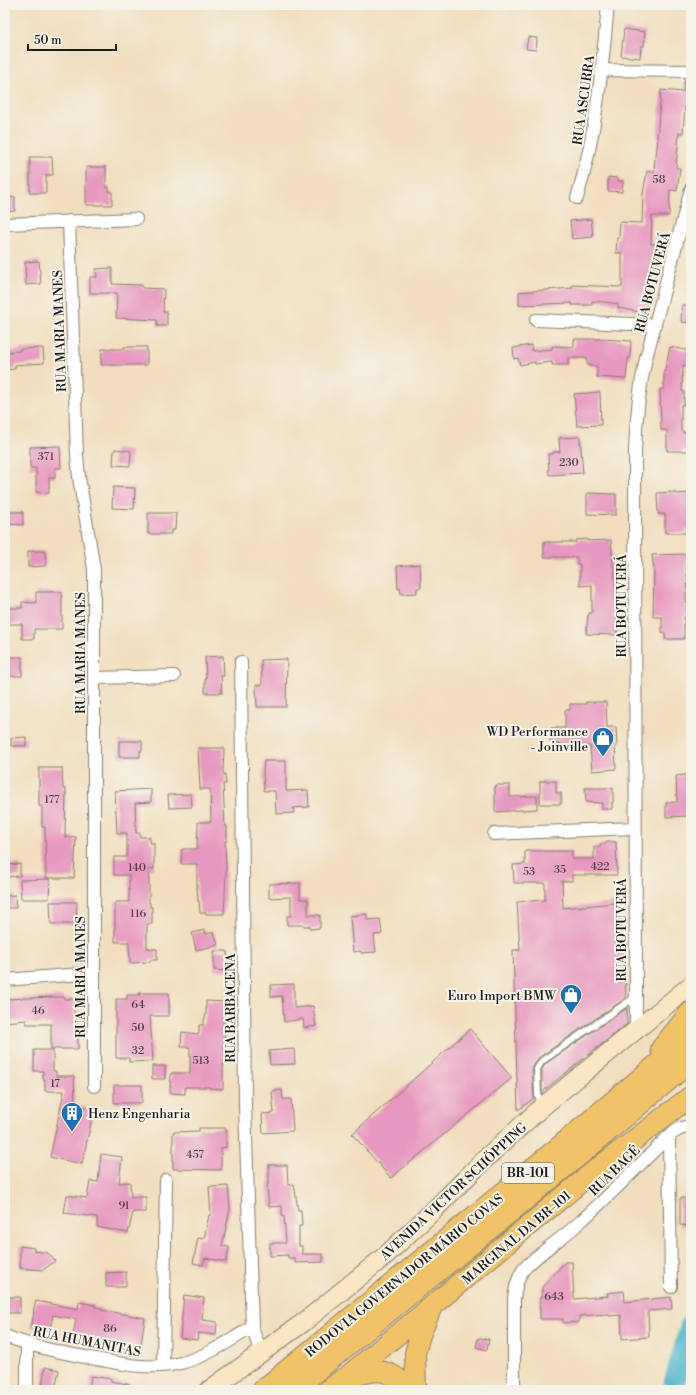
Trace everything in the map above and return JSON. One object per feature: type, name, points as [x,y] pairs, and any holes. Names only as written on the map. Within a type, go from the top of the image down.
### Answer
[{"type":"highway","points":[[639,1092],[691,1013]]},
{"type":"highway","name":"RODOVIA GOVERNADOR MÁRIO COVAS","points":[[292,1390],[639,1092],[691,1037]]},
{"type":"highway","name":"RODOVIA GOVERNADOR MÁRIO COVAS","points":[[264,1390],[639,1092],[691,1060]]},
{"type":"highway","points":[[639,1092],[691,1068]]},
{"type":"main road","name":"AVENIDA VICTOR SCHÖPPING","points":[[209,1390],[319,1310],[385,1256],[433,1212],[488,1156],[542,1107],[691,985]]},
{"type":"main road","name":"MARGINAL DA BR-101","points":[[337,1385],[594,1171],[691,1096]]},
{"type":"main road","points":[[416,1390],[415,1353],[420,1335],[432,1306]]},
{"type":"main road","points":[[337,1385],[370,1372],[383,1372],[394,1375],[406,1390]]},
{"type":"street","name":"RUA ASCURRA","points":[[577,198],[587,168],[597,109],[608,5]]},
{"type":"street","points":[[602,70],[691,71]]},
{"type":"street","name":"RUA BOTUVERÁ","points":[[636,1030],[636,422],[641,385],[655,325],[691,189]]},
{"type":"street","points":[[5,224],[136,219]]},
{"type":"street","name":"RUA MARIA MANES","points":[[69,221],[79,477],[94,569],[94,1086]]},
{"type":"street","points":[[536,320],[655,325]]},
{"type":"street","name":"RUA BARBACENA","points":[[242,662],[245,1105],[252,1327],[261,1353]]},
{"type":"street","points":[[95,678],[174,676]]},
{"type":"street","points":[[494,834],[635,828]]},
{"type":"street","points":[[5,980],[94,973]]},
{"type":"street","name":"RUA BAGÉ","points":[[514,1390],[514,1299],[516,1285],[523,1271],[578,1224],[669,1136],[683,1127],[691,1126]]},
{"type":"street","points":[[669,1136],[671,1287]]},
{"type":"street","points":[[163,1365],[166,1180]]},
{"type":"street","name":"RUA HUMANITAS","points":[[5,1336],[27,1344],[52,1350],[130,1365],[148,1366],[180,1363],[201,1356],[252,1327]]},
{"type":"street","points":[[27,1344],[27,1390]]},
{"type":"lane","points":[[542,1107],[538,1095],[537,1069],[542,1061],[636,997]]},
{"type":"building","points":[[624,29],[645,32],[644,46],[641,46],[640,58],[621,56]]},
{"type":"building","points":[[528,37],[537,38],[536,50],[526,49]]},
{"type":"building","points":[[685,78],[691,78],[691,107],[685,107],[683,133],[679,133],[676,168],[680,168],[677,191],[670,190],[669,216],[652,216],[651,244],[660,244],[659,259],[656,259],[655,280],[648,280],[648,299],[645,313],[618,308],[618,304],[592,301],[592,305],[572,305],[572,303],[519,305],[519,292],[572,288],[572,285],[622,287],[622,253],[616,253],[620,222],[642,223],[643,194],[647,171],[654,172],[661,90],[683,92]]},
{"type":"building","points":[[30,157],[52,157],[53,175],[46,175],[46,193],[30,193]]},
{"type":"building","points":[[86,167],[106,167],[106,187],[109,187],[109,192],[112,192],[112,205],[86,205]]},
{"type":"building","points":[[608,177],[618,178],[618,181],[623,181],[622,192],[608,191]]},
{"type":"building","points":[[15,197],[15,211],[5,212],[5,198]]},
{"type":"building","points":[[591,219],[593,237],[572,239],[570,221]]},
{"type":"building","points":[[39,261],[41,284],[26,285],[25,262]]},
{"type":"building","points":[[112,268],[112,284],[142,285],[142,288],[164,289],[163,312],[167,312],[167,326],[157,326],[157,320],[116,318],[117,293],[90,293],[90,277],[97,277],[96,269]]},
{"type":"building","points":[[682,305],[691,305],[691,323],[681,322]]},
{"type":"building","points":[[574,339],[631,341],[630,358],[628,358],[626,379],[597,377],[597,366],[589,366],[589,364],[587,364],[587,358],[568,358],[568,365],[552,365],[552,362],[535,364],[535,362],[520,365],[518,358],[514,359],[513,348],[531,345],[532,351],[552,349],[552,346],[574,347]]},
{"type":"building","points":[[124,347],[147,347],[147,365],[101,365],[102,349],[124,349]]},
{"type":"building","points":[[670,347],[690,351],[687,366],[683,365],[682,391],[684,391],[684,405],[681,405],[681,431],[683,431],[683,433],[691,433],[691,451],[667,451],[667,430],[661,430],[660,389],[664,389],[664,373]]},
{"type":"building","points":[[43,348],[44,363],[15,365],[15,369],[5,370],[5,352],[20,351],[20,349]]},
{"type":"building","points":[[600,392],[601,425],[577,426],[574,394]]},
{"type":"building","points":[[580,437],[583,473],[549,475],[548,454],[560,452],[559,438]]},
{"type":"building","points":[[60,446],[61,468],[55,468],[55,478],[49,478],[49,493],[36,492],[36,468],[30,468],[30,447]]},
{"type":"building","points":[[115,449],[131,451],[130,466],[113,465]]},
{"type":"building","points":[[113,487],[135,488],[134,509],[112,508]]},
{"type":"building","points":[[675,492],[675,494],[691,493],[691,529],[686,529],[686,533],[665,533],[665,514],[658,514],[657,493]]},
{"type":"building","points":[[587,493],[616,494],[616,515],[587,514]]},
{"type":"building","points":[[5,512],[23,512],[23,525],[5,524]]},
{"type":"building","points":[[148,513],[176,513],[175,530],[171,530],[171,534],[148,534]]},
{"type":"building","points":[[587,539],[587,541],[611,540],[617,593],[617,635],[586,634],[588,615],[589,613],[592,613],[592,585],[580,586],[580,564],[577,564],[577,557],[544,557],[544,542],[576,542],[576,540]]},
{"type":"building","points":[[28,551],[45,551],[46,566],[28,567]]},
{"type":"building","points":[[686,554],[688,592],[686,592],[687,617],[684,617],[684,639],[665,639],[665,633],[662,632],[662,617],[653,617],[654,571],[652,555]]},
{"type":"building","points":[[420,564],[421,588],[417,588],[417,593],[401,594],[400,588],[398,589],[397,566]]},
{"type":"building","points":[[36,592],[62,592],[62,629],[34,629],[34,639],[22,639],[22,624],[5,624],[5,608],[22,608],[22,602],[36,603]]},
{"type":"building","points":[[223,656],[224,676],[221,676],[222,693],[205,693],[205,657]]},
{"type":"building","points":[[9,657],[22,657],[22,676],[5,676],[5,662],[9,662]]},
{"type":"building","points":[[287,659],[286,707],[257,707],[256,685],[262,685],[261,660]]},
{"type":"building","points":[[586,702],[606,702],[607,727],[616,727],[616,769],[592,771],[590,746],[553,744],[553,742],[550,742],[551,728],[565,728],[565,710],[570,710],[570,704],[586,704]]},
{"type":"building","points":[[26,737],[26,746],[11,746],[11,738]]},
{"type":"building","points":[[119,741],[142,741],[142,751],[140,751],[140,757],[119,757]]},
{"type":"building","points":[[198,748],[224,748],[223,774],[225,774],[226,784],[223,784],[227,841],[225,841],[226,870],[224,914],[200,913],[197,887],[197,864],[181,864],[182,849],[197,849],[198,822],[211,822],[210,789],[200,789]]},
{"type":"building","points":[[264,761],[286,761],[286,791],[308,790],[309,807],[293,808],[294,813],[276,814],[275,791],[264,791]]},
{"type":"building","points":[[39,768],[62,768],[63,789],[66,789],[65,837],[76,837],[74,878],[46,878],[45,827],[42,827],[42,806],[39,806]]},
{"type":"building","points":[[691,774],[691,816],[666,817],[666,803],[677,802],[676,776]]},
{"type":"building","points":[[540,781],[556,781],[556,793],[561,793],[561,804],[540,804]]},
{"type":"building","points":[[496,785],[510,785],[510,797],[537,796],[537,809],[495,812]]},
{"type":"building","points":[[585,788],[613,788],[612,809],[602,809],[602,803],[586,802]]},
{"type":"building","points":[[151,789],[151,802],[135,803],[136,833],[140,833],[140,837],[150,837],[150,843],[154,843],[154,869],[149,869],[149,903],[150,907],[152,907],[152,924],[147,924],[147,948],[157,949],[157,960],[150,960],[150,962],[130,963],[129,942],[115,942],[115,902],[129,902],[129,875],[114,875],[114,857],[127,857],[127,833],[117,833],[115,791]]},
{"type":"building","points":[[191,794],[192,807],[169,808],[168,795]]},
{"type":"building","points":[[606,842],[616,842],[617,875],[572,875],[572,881],[562,881],[563,908],[615,903],[620,925],[615,943],[625,942],[626,998],[538,1058],[532,1069],[534,1098],[518,1110],[513,950],[520,950],[517,902],[545,900],[545,883],[514,883],[513,865],[525,864],[525,851],[572,851],[572,859],[594,859],[594,847],[600,847],[600,844],[606,844]]},
{"type":"building","points":[[20,864],[20,876],[5,877],[5,865]]},
{"type":"building","points":[[50,879],[49,899],[21,899],[20,880]]},
{"type":"building","points":[[300,883],[300,899],[308,899],[308,915],[320,915],[320,928],[310,929],[310,926],[287,925],[287,916],[291,916],[291,897],[269,898],[269,884]]},
{"type":"building","points":[[15,895],[16,908],[5,908],[5,896]]},
{"type":"building","points":[[50,902],[77,902],[76,924],[51,924]]},
{"type":"building","points":[[367,914],[367,920],[380,919],[382,934],[374,935],[376,952],[353,952],[350,916]]},
{"type":"building","points":[[205,930],[206,934],[214,932],[218,945],[196,950],[192,933]]},
{"type":"building","points":[[214,951],[227,951],[229,971],[214,970]]},
{"type":"building","points":[[294,984],[294,1008],[313,1006],[316,1026],[304,1028],[303,1019],[284,1022],[282,996],[271,997],[271,985]]},
{"type":"building","points":[[139,993],[169,993],[169,1016],[150,1016],[153,1061],[129,1062],[129,1058],[116,1058],[116,999],[127,999],[127,995],[140,995]]},
{"type":"building","points":[[54,997],[74,999],[74,1017],[78,1017],[78,1049],[51,1049],[51,1024],[26,1024],[26,1020],[5,1022],[5,999]]},
{"type":"building","points":[[206,1001],[225,1002],[225,1064],[223,1064],[223,1089],[210,1087],[185,1087],[185,1094],[170,1093],[171,1073],[190,1073],[190,1047],[181,1047],[182,1032],[199,1034],[199,1025],[203,1025],[206,1014]]},
{"type":"building","points":[[627,1008],[627,1024],[542,1092],[542,1070],[545,1064]]},
{"type":"building","points":[[470,1029],[512,1078],[391,1178],[352,1134]]},
{"type":"building","points":[[294,1049],[295,1064],[270,1065],[269,1051]]},
{"type":"building","name":"Henz Engenharia","points":[[34,1050],[53,1050],[53,1071],[56,1071],[56,1076],[74,1076],[75,1105],[94,1109],[82,1164],[50,1157],[64,1091],[45,1091],[43,1071],[34,1071]]},
{"type":"building","points":[[152,1066],[165,1066],[165,1079],[152,1079]]},
{"type":"building","points":[[114,1085],[142,1085],[142,1103],[114,1103]]},
{"type":"building","points":[[282,1090],[283,1099],[291,1099],[293,1131],[263,1133],[262,1114],[274,1113],[272,1091]]},
{"type":"building","points":[[199,1128],[226,1128],[226,1147],[221,1148],[221,1170],[173,1169],[173,1132],[199,1131]]},
{"type":"building","points":[[101,1154],[122,1157],[119,1183],[130,1182],[131,1197],[146,1197],[146,1212],[133,1212],[128,1233],[97,1227],[97,1217],[64,1213],[67,1195],[87,1198],[90,1181],[98,1182]]},
{"type":"building","points":[[269,1165],[287,1165],[288,1185],[294,1184],[298,1210],[301,1210],[302,1226],[299,1226],[299,1246],[302,1246],[302,1254],[323,1254],[323,1262],[295,1263],[295,1258],[288,1258],[288,1255],[270,1256],[270,1243],[286,1243],[282,1206],[269,1207],[267,1187],[269,1183]]},
{"type":"building","points":[[228,1186],[230,1209],[222,1246],[229,1247],[226,1262],[205,1258],[203,1265],[193,1263],[198,1238],[204,1239],[209,1215],[211,1215],[209,1187]]},
{"type":"building","points":[[680,1198],[691,1198],[691,1226],[680,1225]]},
{"type":"building","points":[[20,1246],[34,1248],[34,1251],[48,1253],[55,1261],[43,1270],[20,1268]]},
{"type":"building","points":[[565,1262],[572,1262],[574,1299],[608,1296],[607,1293],[624,1291],[625,1302],[671,1297],[672,1309],[648,1311],[649,1337],[622,1339],[621,1315],[609,1316],[609,1314],[579,1316],[579,1322],[563,1323],[563,1319],[540,1319],[540,1297],[542,1297],[542,1287]]},
{"type":"building","points":[[126,1272],[126,1287],[106,1287],[106,1273]]},
{"type":"building","points":[[184,1295],[204,1298],[202,1320],[217,1322],[216,1335],[198,1333],[197,1340],[180,1338]]},
{"type":"building","points":[[5,1297],[20,1297],[20,1313],[6,1313]]},
{"type":"building","points":[[36,1301],[78,1309],[79,1302],[95,1305],[95,1307],[102,1308],[101,1310],[145,1318],[140,1351],[123,1348],[123,1344],[73,1335],[76,1319],[53,1315],[50,1330],[31,1327]]},
{"type":"building","points":[[478,1338],[489,1339],[487,1350],[476,1347]]},
{"type":"building","points":[[45,1367],[59,1370],[55,1389],[42,1386]]},
{"type":"building","points":[[91,1376],[111,1379],[111,1381],[132,1385],[131,1390],[89,1390]]},
{"type":"waterway","points":[[672,1390],[691,1324]]},
{"type":"place","name":"WD Performance - Joinville","points":[[603,758]]},
{"type":"place","name":"Euro Import BMW","points":[[571,1014]]},
{"type":"place","name":"Henz Engenharia","points":[[72,1132]]}]
